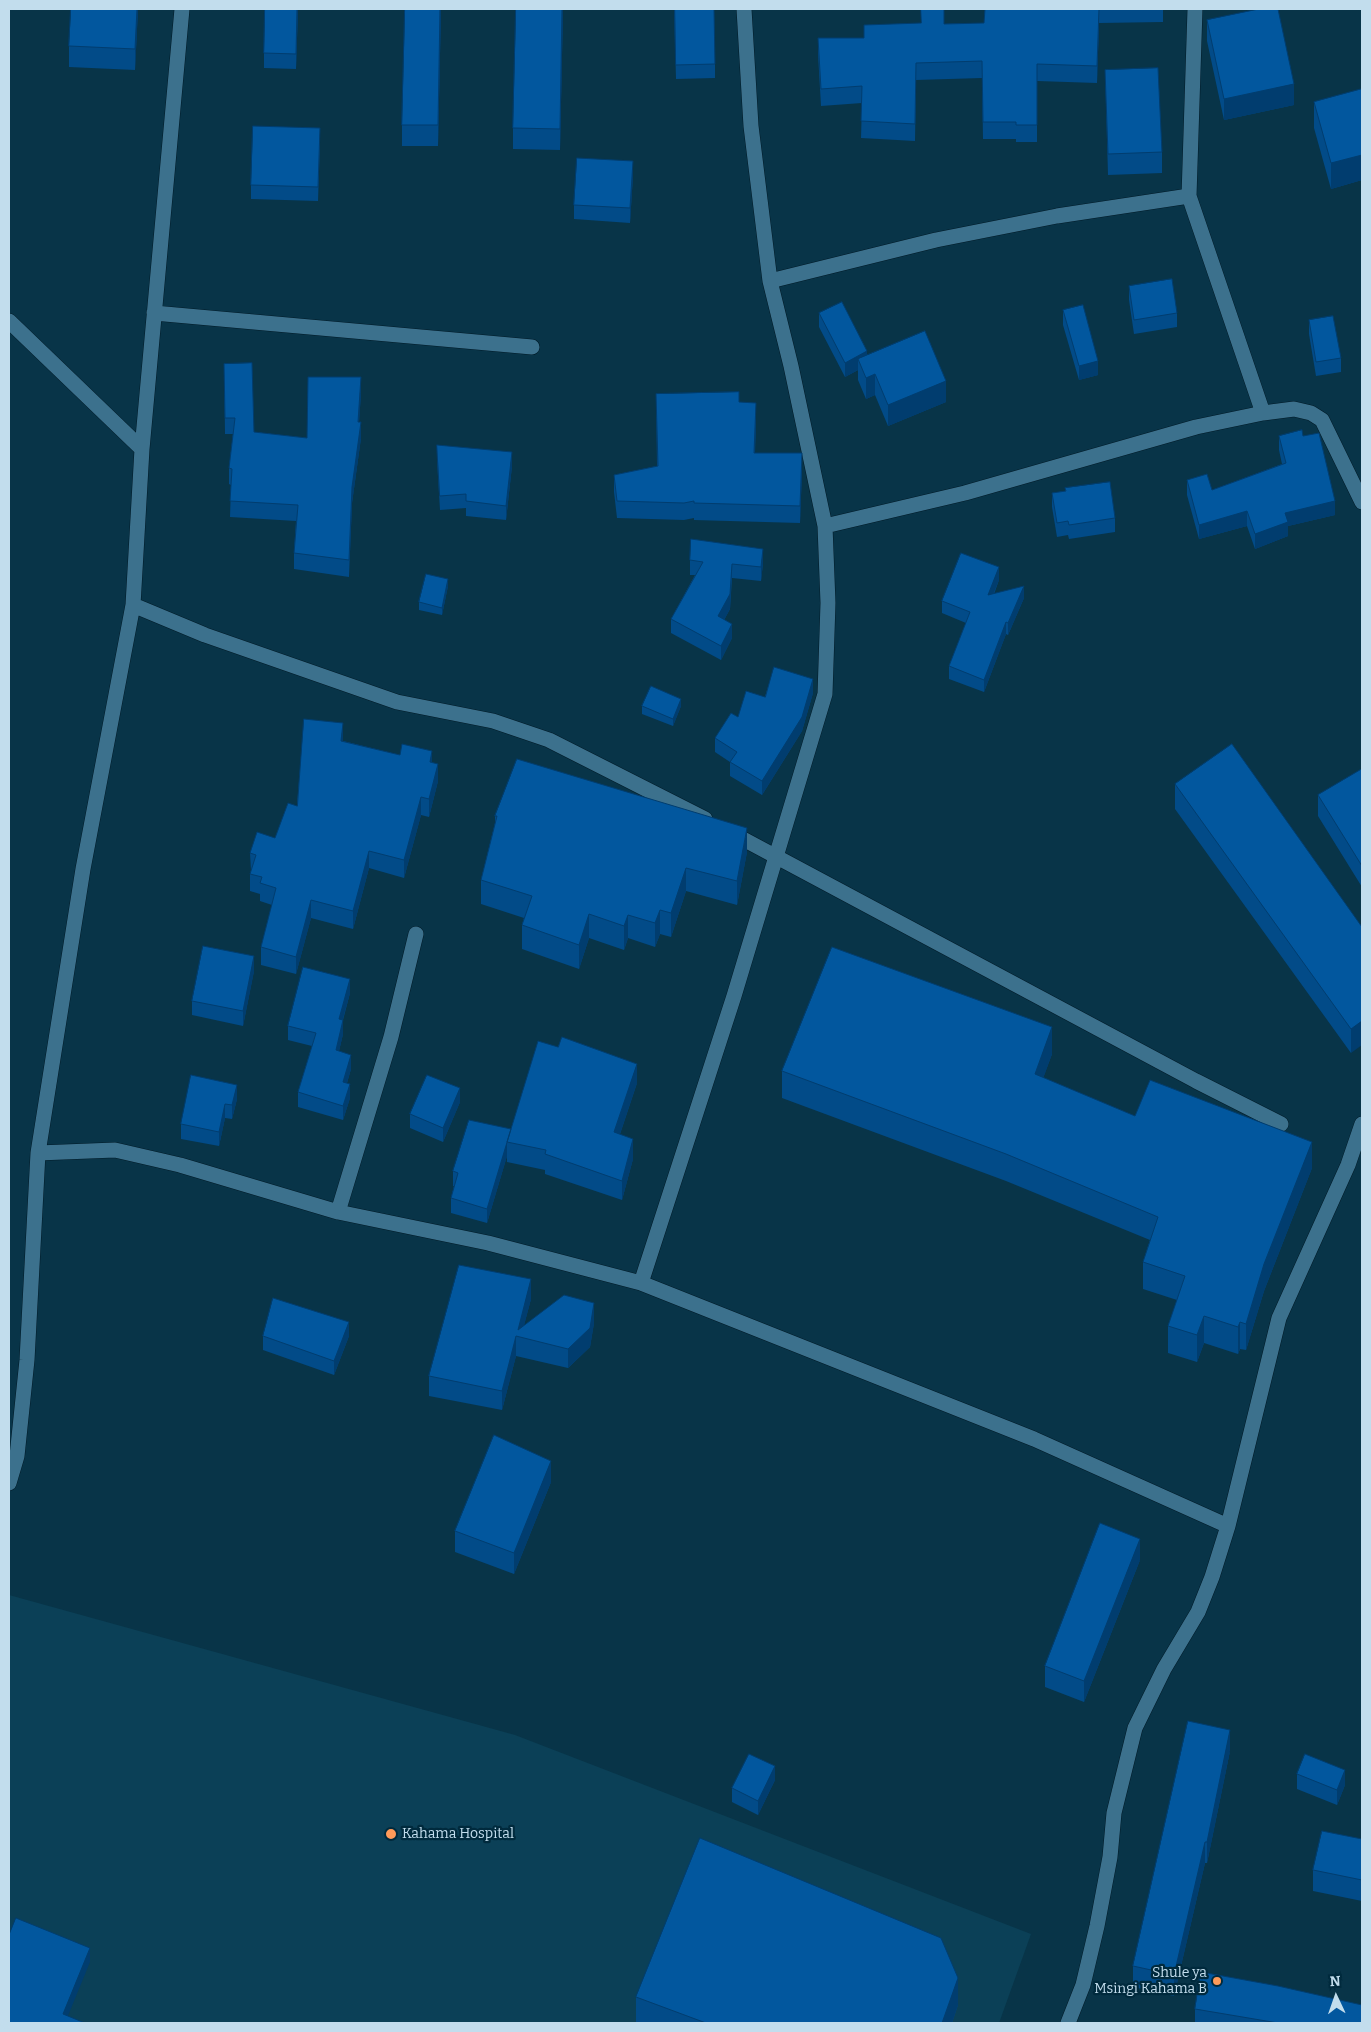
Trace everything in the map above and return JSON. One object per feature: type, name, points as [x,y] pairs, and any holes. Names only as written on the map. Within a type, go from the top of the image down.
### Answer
[{"type":"street","points":[[9,1483],[17,1456],[27,1360],[38,1153],[83,869],[133,605],[142,449],[182,9]]},
{"type":"street","points":[[641,1283],[734,996],[825,694],[828,603],[825,526],[791,366],[770,281],[750,126],[744,9]]},
{"type":"street","points":[[1195,9],[1189,196],[1262,412]]},
{"type":"street","points":[[770,281],[936,240],[1057,216],[1189,196]]},
{"type":"street","points":[[154,313],[532,347]]},
{"type":"street","points":[[9,321],[142,449]]},
{"type":"street","points":[[825,526],[965,493],[1196,427],[1262,412],[1294,409],[1311,413],[1322,420],[1362,502]]},
{"type":"street","points":[[133,605],[205,635],[397,702],[493,721],[549,740],[776,856],[1187,1076],[1281,1124]]},
{"type":"street","points":[[338,1212],[388,1046],[416,934]]},
{"type":"street","points":[[1068,2023],[1082,1985],[1097,1926],[1110,1857],[1114,1813],[1135,1728],[1164,1670],[1198,1612],[1228,1526],[1280,1318],[1348,1165],[1362,1124]]},
{"type":"street","points":[[38,1153],[115,1150],[180,1164],[338,1212],[488,1243],[641,1283],[1034,1439],[1228,1526]]},
{"type":"shaded area","name":"Kahama Hospital","points":[[9,1595],[515,1735],[1031,1934],[999,2023],[9,2023]]},
{"type":"building","points":[[71,9],[137,9],[135,49],[69,46]]},
{"type":"building","points":[[265,9],[297,9],[296,54],[264,53]]},
{"type":"building","points":[[405,9],[440,9],[438,125],[402,125]]},
{"type":"building","points":[[516,9],[562,9],[560,129],[513,128]]},
{"type":"building","points":[[675,9],[714,9],[715,64],[676,65]]},
{"type":"building","points":[[921,9],[944,9],[944,24],[984,23],[985,9],[1099,9],[1097,66],[1037,64],[1037,125],[1016,125],[1016,122],[983,122],[982,61],[916,63],[915,124],[861,121],[862,86],[821,89],[818,38],[864,38],[864,25],[921,23]]},
{"type":"building","points":[[1259,9],[1278,9],[1294,84],[1224,99],[1207,20]]},
{"type":"building","points":[[1158,68],[1162,152],[1108,154],[1105,70]]},
{"type":"building","points":[[1362,89],[1362,155],[1331,163],[1314,102]]},
{"type":"building","points":[[253,126],[320,128],[318,187],[251,185]]},
{"type":"building","points":[[577,158],[633,161],[630,208],[574,205]]},
{"type":"building","points":[[1172,279],[1177,313],[1134,320],[1129,286]]},
{"type":"building","points":[[842,302],[867,351],[845,363],[819,313]]},
{"type":"building","points":[[1083,305],[1098,361],[1079,366],[1063,310]]},
{"type":"building","points":[[1333,316],[1341,358],[1316,362],[1309,320]]},
{"type":"building","points":[[925,331],[946,381],[888,405],[875,374],[866,378],[858,359]]},
{"type":"building","points":[[252,363],[254,432],[307,438],[308,377],[361,377],[358,422],[361,422],[352,487],[349,560],[294,553],[298,505],[230,501],[232,469],[229,468],[235,418],[225,418],[224,364]]},
{"type":"building","points":[[739,392],[739,402],[756,403],[754,453],[802,453],[800,506],[694,503],[694,501],[684,503],[617,501],[614,475],[658,466],[656,394]]},
{"type":"building","points":[[1302,430],[1303,436],[1319,433],[1335,501],[1285,513],[1288,522],[1255,534],[1247,511],[1199,525],[1187,480],[1207,474],[1212,490],[1286,463],[1279,436]]},
{"type":"building","points":[[437,445],[512,452],[506,506],[466,501],[466,494],[440,496]]},
{"type":"building","points":[[1110,482],[1115,518],[1069,525],[1068,521],[1057,523],[1052,493],[1066,491],[1065,488]]},
{"type":"building","points":[[691,539],[763,549],[761,567],[732,564],[730,594],[718,616],[732,624],[721,646],[671,619],[703,562],[690,560]]},
{"type":"building","points":[[961,553],[999,567],[988,595],[1024,586],[1008,623],[1006,622],[984,680],[949,666],[970,612],[942,601]]},
{"type":"building","points":[[426,574],[448,579],[442,608],[419,602]]},
{"type":"building","points":[[774,667],[813,679],[802,717],[762,781],[730,762],[737,752],[715,738],[731,713],[738,717],[746,691],[765,697]]},
{"type":"building","points":[[651,686],[681,699],[673,719],[642,706]]},
{"type":"building","points":[[304,719],[343,723],[341,741],[400,755],[402,744],[432,751],[430,762],[438,764],[429,799],[421,797],[404,860],[369,851],[353,911],[311,900],[296,957],[261,947],[276,888],[260,883],[262,877],[250,874],[256,855],[250,853],[257,832],[275,838],[288,803],[297,806]]},
{"type":"building","points":[[1232,744],[1362,927],[1362,1021],[1351,1029],[1175,784]]},
{"type":"building","points":[[517,759],[747,828],[737,881],[686,868],[671,913],[660,910],[655,923],[628,915],[624,926],[589,914],[579,945],[522,925],[532,896],[481,880],[497,816],[495,816]]},
{"type":"building","points":[[1362,769],[1362,866],[1318,795]]},
{"type":"building","points":[[203,946],[254,956],[243,1011],[192,1001]]},
{"type":"building","points":[[832,947],[1052,1027],[1035,1074],[1135,1116],[1150,1080],[1312,1142],[1264,1264],[1246,1324],[1240,1322],[1238,1327],[1204,1316],[1197,1335],[1168,1326],[1185,1276],[1143,1262],[1158,1217],[1006,1154],[782,1071]]},
{"type":"building","points":[[303,967],[350,979],[339,1019],[343,1020],[336,1050],[351,1055],[343,1082],[350,1084],[343,1106],[298,1092],[316,1033],[288,1026]]},
{"type":"building","points":[[562,1037],[637,1064],[614,1132],[633,1139],[622,1181],[545,1154],[546,1150],[507,1142],[538,1041],[558,1047]]},
{"type":"building","points":[[191,1075],[237,1085],[232,1105],[225,1104],[219,1132],[181,1124]]},
{"type":"building","points":[[427,1075],[460,1088],[443,1128],[410,1114]]},
{"type":"building","points":[[469,1120],[511,1129],[487,1209],[451,1198],[458,1173],[453,1171]]},
{"type":"building","points":[[459,1265],[531,1279],[518,1330],[564,1295],[594,1303],[590,1328],[568,1349],[516,1336],[502,1391],[429,1376]]},
{"type":"building","points":[[273,1298],[349,1322],[334,1361],[263,1336]]},
{"type":"building","points":[[494,1435],[551,1461],[514,1553],[455,1531]]},
{"type":"building","points":[[1100,1523],[1140,1539],[1084,1681],[1045,1666]]},
{"type":"building","points":[[1188,1721],[1230,1730],[1207,1842],[1205,1842],[1174,1975],[1133,1966]]},
{"type":"building","points":[[749,1754],[775,1766],[758,1801],[732,1788]]},
{"type":"building","points":[[1305,1754],[1345,1770],[1337,1790],[1297,1774]]},
{"type":"building","points":[[1322,1831],[1362,1839],[1362,1880],[1313,1870]]},
{"type":"building","points":[[700,1838],[941,1938],[958,1978],[942,2023],[706,2023],[636,1997]]},
{"type":"building","points":[[16,1918],[90,1948],[63,2014],[85,2023],[9,2023],[9,1935]]},
{"type":"building","points":[[1201,1972],[1278,1986],[1362,2005],[1362,2023],[1278,2023],[1195,2009]]},
{"type":"place","name":"Kahama Hospital","points":[[391,1834]]},
{"type":"place","name":"Shule ya Msingi Kahama B","points":[[1217,1981]]}]
